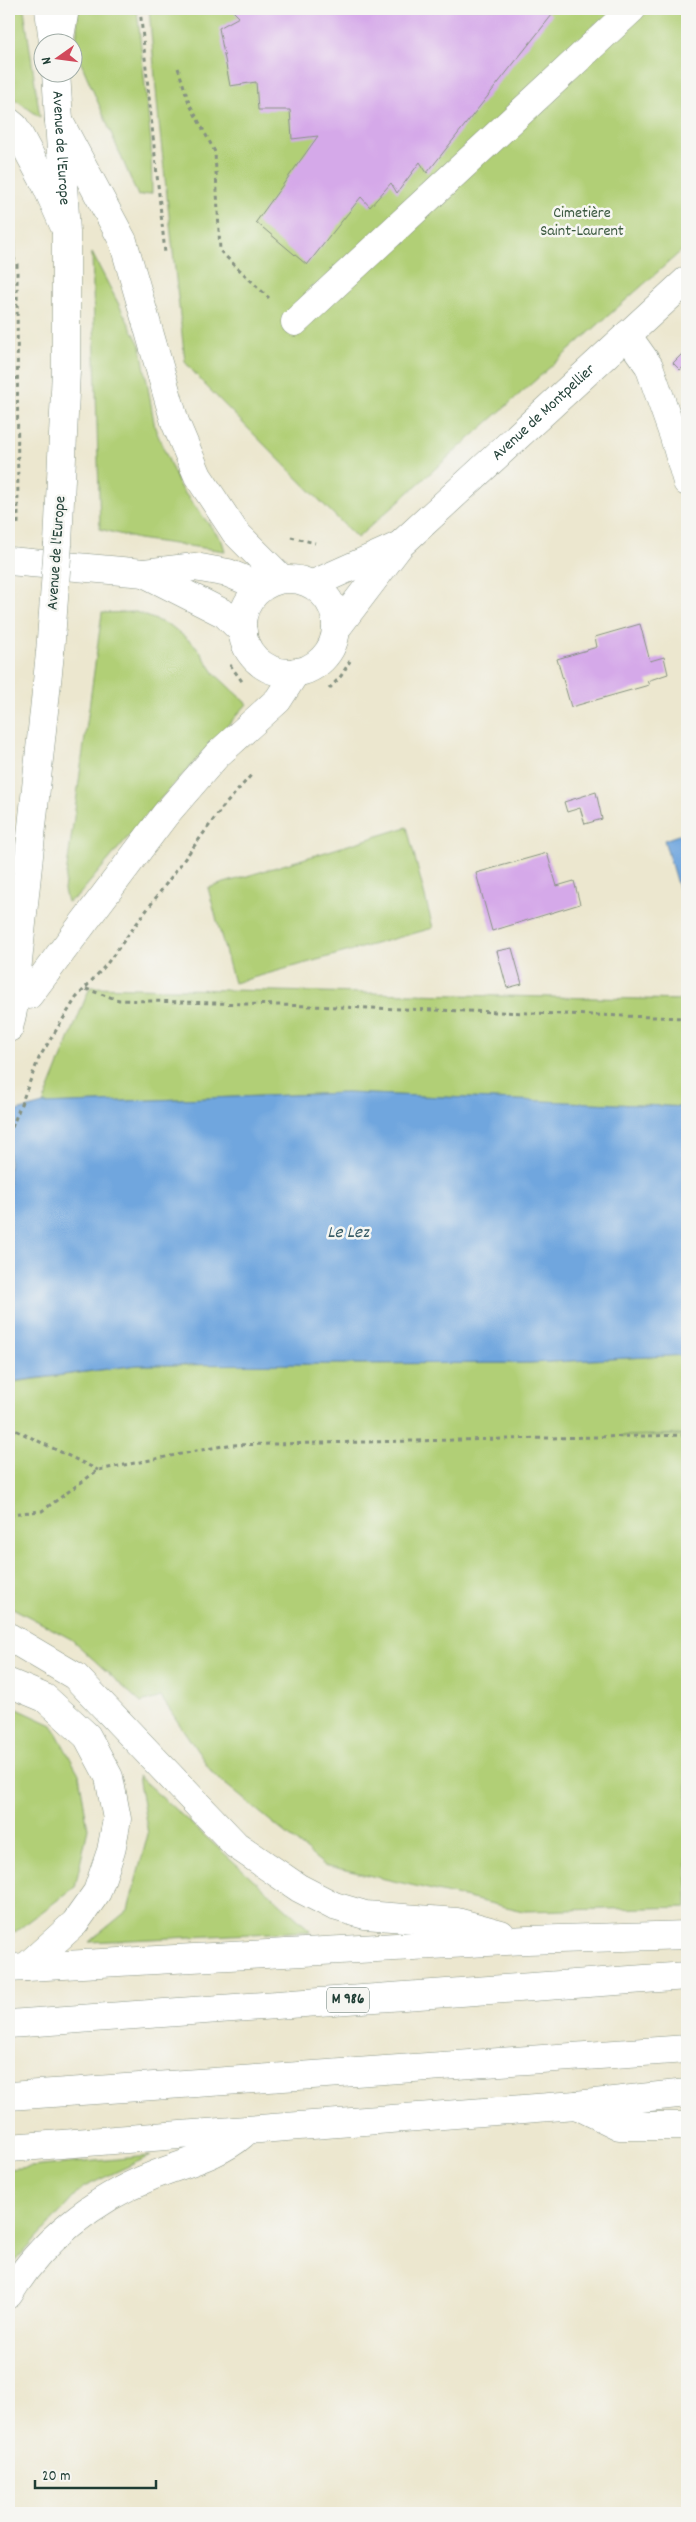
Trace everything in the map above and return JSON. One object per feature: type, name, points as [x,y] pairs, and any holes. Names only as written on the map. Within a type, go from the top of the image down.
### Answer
[{"type":"main road","points":[[48,9],[51,32]]},
{"type":"main road","points":[[62,32],[65,9]]},
{"type":"main road","points":[[295,322],[632,9]]},
{"type":"main road","name":"Avenue de l'Europe","points":[[17,1011],[50,653],[58,544],[66,370],[66,232],[57,82]]},
{"type":"main road","points":[[59,121],[123,241],[175,422],[198,476],[272,583]]},
{"type":"main road","points":[[9,122],[16,127],[46,185],[66,232]]},
{"type":"main road","name":"Avenue de Montpellier","points":[[336,629],[400,545],[687,280]]},
{"type":"main road","points":[[627,335],[649,366],[674,437],[687,482]]},
{"type":"main road","name":"Avenue de Montpellier","points":[[313,584],[400,545]]},
{"type":"main road","points":[[9,561],[144,573],[195,567],[272,583],[298,579],[313,584],[330,603],[336,629],[332,644],[324,658],[312,667],[296,672],[282,672],[268,668],[256,658],[247,646],[243,632],[246,607],[272,583]]},
{"type":"main road","points":[[144,573],[225,614],[243,632]]},
{"type":"main road","points":[[17,1011],[165,814],[217,755],[271,706],[296,672]]},
{"type":"main road","points":[[9,1637],[75,1676],[236,1845],[299,1888],[334,1906],[365,1915],[457,1922],[527,1940]]},
{"type":"main road","points":[[9,1683],[45,1698],[87,1736],[109,1777],[117,1819],[111,1851],[97,1892],[75,1923],[17,1968]]},
{"type":"main road","points":[[17,1968],[527,1940],[687,1936]]},
{"type":"main road","name":"M 986","points":[[9,2024],[687,1976]]},
{"type":"main road","points":[[9,2096],[687,2049]]},
{"type":"main road","points":[[9,2148],[576,2105],[687,2093]]},
{"type":"main road","points":[[576,2105],[619,2126],[687,2126]]},
{"type":"main road","points":[[9,2294],[59,2233],[107,2199],[149,2177],[230,2146],[246,2131]]},
{"type":"path","points":[[140,9],[166,259]]},
{"type":"path","points":[[178,68],[189,103],[215,152],[220,251],[295,322]]},
{"type":"path","points":[[9,250],[17,264],[18,535]]},
{"type":"path","points":[[9,680],[12,636]]},
{"type":"path","points":[[227,660],[243,682],[271,706]]},
{"type":"path","points":[[9,1135],[40,1058],[76,998],[86,989],[223,807],[254,772]]},
{"type":"path","points":[[86,989],[119,1000],[687,1018]]},
{"type":"path","points":[[9,1427],[98,1470]]},
{"type":"path","points":[[9,1514],[42,1511],[98,1470],[228,1445],[687,1434]]},
{"type":"green space","points":[[9,9],[24,9],[32,63],[32,82],[35,82],[40,117],[9,95]]},
{"type":"green space","points":[[78,9],[137,9],[151,142],[152,193],[138,196],[82,65],[82,32],[77,32]]},
{"type":"green space","name":"Cimetière Saint-Laurent","points":[[149,9],[687,9],[687,246],[357,538],[205,385],[185,362],[159,123]]},
{"type":"green space","points":[[9,210],[15,243],[9,367]]},
{"type":"green space","points":[[92,253],[141,347],[155,428],[180,487],[222,541],[225,551],[138,539],[100,529]]},
{"type":"green space","points":[[136,612],[171,626],[196,646],[215,674],[247,704],[156,804],[78,896],[67,902],[64,890],[102,613]]},
{"type":"green space","points":[[407,827],[433,928],[234,983],[208,888]]},
{"type":"green space","points":[[90,987],[687,1000],[687,1107],[346,1093],[43,1104]]},
{"type":"green space","points":[[687,1355],[687,1434],[621,1436],[687,1435],[687,1907],[524,1911],[324,1865],[213,1774],[161,1697],[141,1703],[71,1639],[9,1606],[9,1401],[15,1382],[137,1365],[530,1363]]},
{"type":"green space","points":[[9,1705],[52,1725],[79,1774],[88,1829],[75,1887],[15,1932],[9,1933]]},
{"type":"green space","points":[[138,1776],[311,1931],[89,1942],[128,1910],[148,1834]]},
{"type":"green space","points":[[150,2156],[82,2188],[9,2269],[9,2169]]},
{"type":"water","points":[[687,832],[687,918],[664,840]]},
{"type":"water","name":"Le Lez","points":[[346,1093],[687,1107],[687,1355],[530,1363],[137,1365],[9,1382],[9,1113],[43,1104]]},
{"type":"building","points":[[231,9],[544,9],[552,15],[427,173],[420,162],[397,193],[391,183],[370,207],[361,197],[307,265],[256,222],[318,136],[292,139],[290,110],[258,110],[256,82],[230,86],[219,28],[239,17]]},
{"type":"building","points":[[685,351],[687,364],[680,370],[673,363]]},
{"type":"building","points":[[640,624],[650,661],[664,657],[668,674],[647,681],[649,685],[571,707],[557,659],[597,647],[595,637]]},
{"type":"building","points":[[596,792],[602,819],[585,824],[580,808],[567,812],[564,802]]},
{"type":"building","points":[[547,853],[557,886],[574,881],[580,904],[492,931],[476,873]]},
{"type":"building","points":[[512,948],[522,984],[507,988],[497,951]]}]
